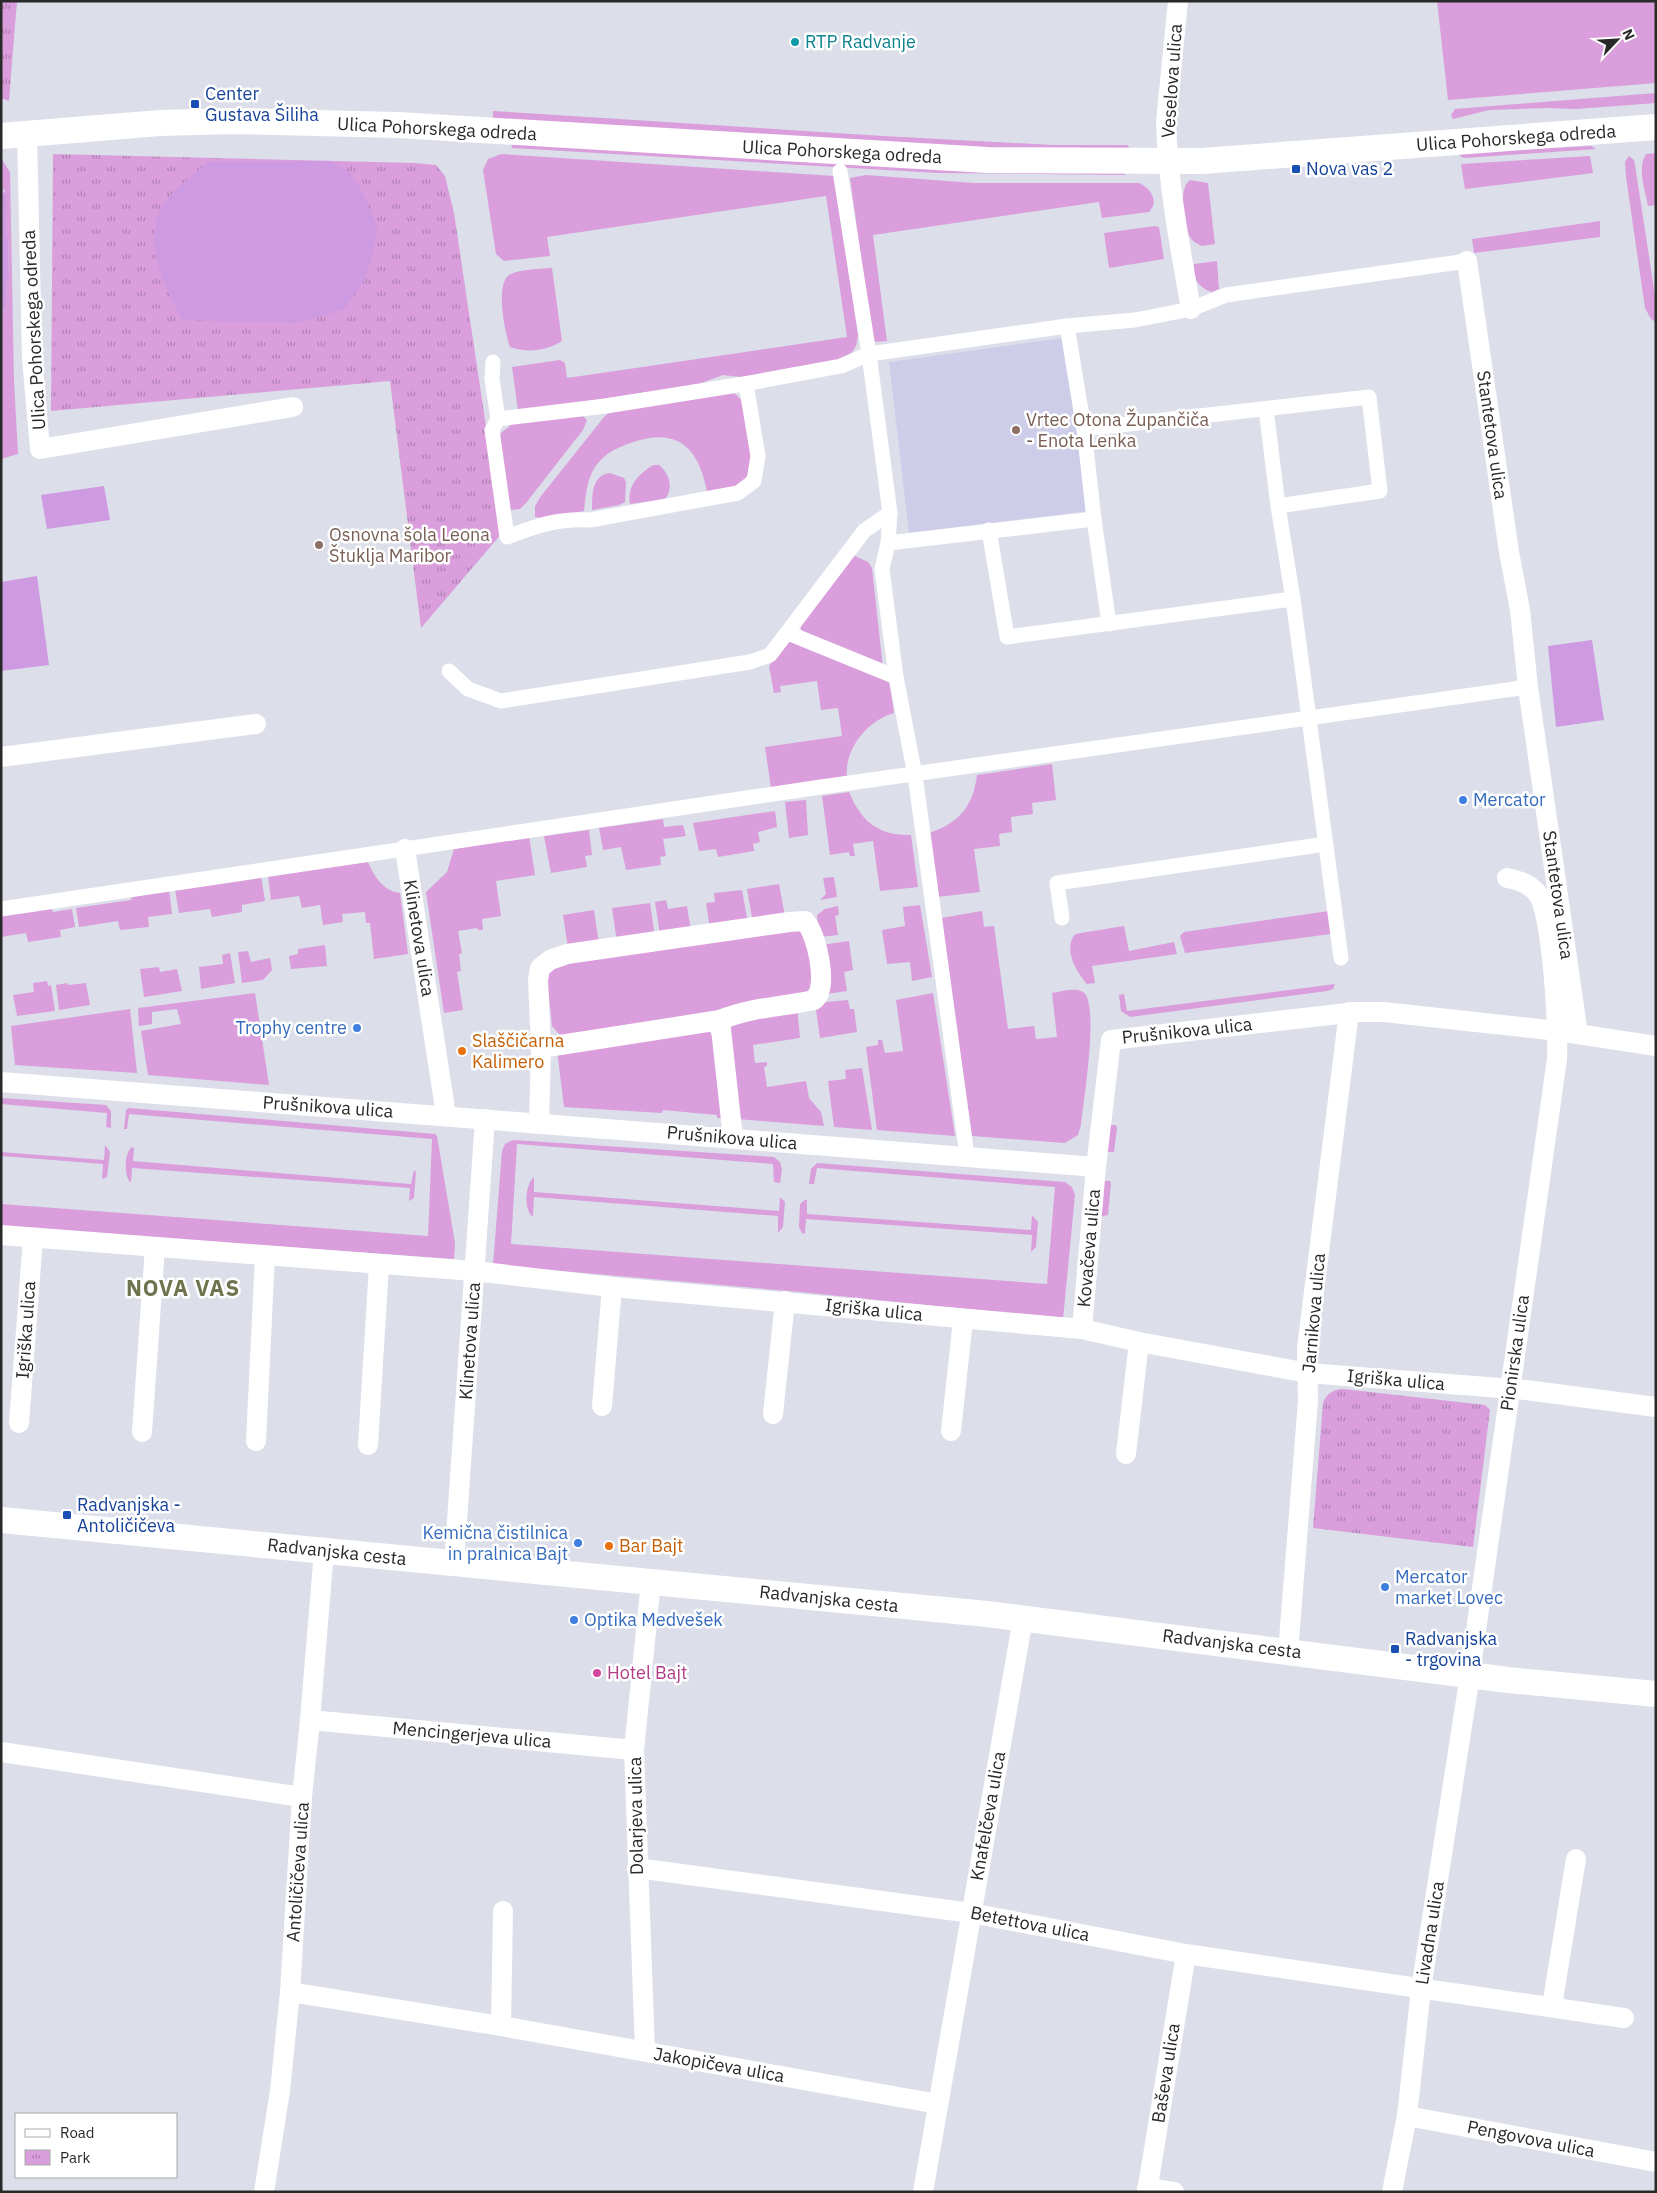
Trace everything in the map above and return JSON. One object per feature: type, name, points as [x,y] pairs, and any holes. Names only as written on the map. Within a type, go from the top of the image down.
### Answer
[{"type":"street","name":"Veselova ulica","points":[[1169,161],[1166,122],[1178,1]]},
{"type":"street","name":"Ulica Pohorskega odreda","points":[[1,136],[160,124],[216,122],[360,124],[913,157],[986,160],[1169,161],[1218,160],[1656,127]]},
{"type":"street","name":"Ulica Pohorskega odreda","points":[[27,134],[32,358],[40,449],[293,407]]},
{"type":"street","points":[[1169,161],[1172,199],[1191,309]]},
{"type":"street","points":[[840,171],[869,354],[890,513],[888,543],[882,569],[896,677],[914,775],[966,1156]]},
{"type":"street","name":"Stantetova ulica","points":[[498,419],[746,384],[841,366],[869,354],[1067,326],[1136,320],[1191,309],[1226,295],[1467,261],[1509,552],[1518,595],[1568,1033]]},
{"type":"street","points":[[1067,326],[1084,429],[1094,519],[1109,624]]},
{"type":"street","points":[[493,362],[492,379],[498,419],[492,430],[507,537],[549,522],[575,519],[590,520],[738,493],[754,481],[758,456],[746,384]]},
{"type":"street","points":[[1084,429],[1369,397],[1380,491],[1278,506]]},
{"type":"street","points":[[1266,409],[1341,958]]},
{"type":"street","points":[[449,671],[468,689],[501,701],[750,662],[770,655],[864,531],[890,513]]},
{"type":"street","points":[[888,543],[1094,519]]},
{"type":"street","points":[[989,530],[1007,637],[1293,599]]},
{"type":"street","points":[[788,632],[896,677]]},
{"type":"street","points":[[1,909],[405,848],[1528,687]]},
{"type":"street","points":[[1,757],[256,724]]},
{"type":"street","points":[[1062,918],[1057,883],[1326,844]]},
{"type":"street","name":"Klinetova ulica","points":[[405,848],[443,1092],[445,1116]]},
{"type":"street","points":[[1507,878],[1518,880],[1527,885],[1537,892],[1542,900],[1554,981],[1568,1033]]},
{"type":"street","points":[[539,1123],[541,1048],[538,980],[540,968],[550,960],[567,954],[789,922],[805,921],[816,941],[821,976],[818,996],[810,1001],[738,1012],[720,1020],[541,1048]]},
{"type":"street","name":"Prušnikova ulica","points":[[1,1082],[1096,1167],[1111,1040],[1352,1012],[1384,1012],[1568,1033],[1656,1046]]},
{"type":"street","name":"Jarnikova ulica","points":[[1288,1652],[1308,1401],[1308,1348],[1352,1012]]},
{"type":"street","points":[[720,1020],[733,1123],[733,1138]]},
{"type":"street","name":"Pionirska ulica","points":[[1470,1674],[1557,1059],[1568,1033]]},
{"type":"street","name":"Klinetova ulica","points":[[454,1564],[484,1119]]},
{"type":"street","name":"Kovačeva ulica","points":[[1082,1329],[1096,1167]]},
{"type":"street","name":"Igriška ulica","points":[[1,1235],[474,1271],[612,1287],[785,1301],[963,1320],[1082,1329],[1139,1342],[1308,1373],[1526,1390],[1656,1407]]},
{"type":"street","name":"Igriška ulica","points":[[19,1423],[33,1238]]},
{"type":"street","points":[[142,1432],[155,1247]]},
{"type":"street","points":[[256,1440],[264,1256]]},
{"type":"street","points":[[368,1445],[379,1265]]},
{"type":"street","points":[[602,1406],[612,1287]]},
{"type":"street","points":[[773,1414],[785,1301]]},
{"type":"street","points":[[952,1431],[963,1320]]},
{"type":"street","points":[[1126,1454],[1139,1342]]},
{"type":"street","name":"Radvanjska cesta","points":[[1,1520],[1023,1618],[1508,1680],[1656,1694]]},
{"type":"street","name":"Antoličičeva ulica","points":[[264,2192],[280,2091],[290,1992],[302,1797],[324,1551]]},
{"type":"street","name":"Dolarjeva ulica","points":[[645,2051],[634,1750],[650,1581]]},
{"type":"street","name":"Knafelčeva ulica","points":[[924,2192],[1023,1618]]},
{"type":"street","name":"Livadna ulica","points":[[1392,2192],[1407,2116],[1421,1989],[1470,1674]]},
{"type":"street","name":"Mencingerjeva ulica","points":[[310,1720],[634,1750]]},
{"type":"street","points":[[1,1752],[302,1797]]},
{"type":"street","points":[[1552,2006],[1576,1859]]},
{"type":"street","name":"Betettova ulica","points":[[637,1868],[971,1913],[1186,1954],[1624,2018]]},
{"type":"street","points":[[501,2026],[503,1911]]},
{"type":"street","name":"Baševa ulica","points":[[1147,2190],[1186,1954]]},
{"type":"street","name":"Jakopičeva ulica","points":[[290,1992],[501,2026],[938,2104]]},
{"type":"street","name":"Pengovova ulica","points":[[1407,2116],[1656,2162]]},
{"type":"street","points":[[1147,2190],[1174,2192]]},
{"type":"shaded area","points":[[330,161],[349,172],[361,190],[377,225],[374,250],[365,279],[344,309],[299,323],[183,320],[162,276],[154,244],[159,212],[172,193],[208,162]]},
{"type":"shaded area","points":[[1,188],[7,196],[6,235],[8,236],[9,278],[7,279],[6,306],[1,316]]},
{"type":"shaded area","points":[[1070,337],[1096,510],[909,533],[889,362]]},
{"type":"shaded area","points":[[104,486],[110,520],[47,529],[41,495]]},
{"type":"shaded area","points":[[37,576],[49,665],[1,671],[1,582]]},
{"type":"shaded area","points":[[1592,640],[1604,720],[1556,727],[1548,646]]},
{"type":"green space","points":[[1,1],[17,1],[9,101],[1,98]]},
{"type":"green space","points":[[1437,1],[1656,1],[1656,83],[1448,100]]},
{"type":"green space","points":[[1656,93],[1656,103],[1576,109],[1489,110],[1453,119],[1451,115],[1455,109]]},
{"type":"green space","points":[[493,111],[883,136],[1053,145],[1128,145],[1129,148],[996,149],[493,120]]},
{"type":"green space","points":[[511,143],[1124,171],[1125,175],[938,173],[512,148]]},
{"type":"green space","points":[[1591,146],[1596,149],[1464,158],[1460,156],[1460,153],[1470,152]]},
{"type":"green space","points":[[1656,153],[1656,205],[1648,206],[1642,179],[1642,166],[1646,154]]},
{"type":"green space","points":[[53,154],[415,163],[436,165],[445,176],[454,213],[502,533],[421,628],[390,381],[51,411]]},
{"type":"green space","points":[[501,154],[834,176],[858,335],[855,348],[851,353],[839,360],[741,377],[723,375],[696,385],[518,411],[512,367],[560,360],[565,363],[567,378],[847,337],[826,196],[547,237],[550,256],[504,261],[496,254],[483,170],[488,159]]},
{"type":"green space","points":[[1590,156],[1593,173],[1465,189],[1461,164]]},
{"type":"green space","points":[[1629,156],[1634,160],[1635,165],[1656,302],[1656,322],[1651,319],[1645,308],[1626,177],[1625,162]]},
{"type":"green space","points":[[1,158],[10,172],[14,381],[18,454],[1,459],[1,316],[6,306],[7,279],[9,278],[5,191],[1,188]]},
{"type":"green space","points":[[866,175],[974,183],[1139,183],[1150,191],[1154,204],[1149,212],[1102,218],[1099,202],[873,235],[887,341],[873,342],[850,178]]},
{"type":"green space","points":[[1190,180],[1208,183],[1215,244],[1202,246],[1192,240],[1187,231],[1183,198],[1186,184]]},
{"type":"green space","points":[[1600,221],[1600,237],[1474,253],[1472,239]]},
{"type":"green space","points":[[1159,227],[1164,259],[1109,268],[1104,233]]},
{"type":"green space","points":[[1217,261],[1219,289],[1212,292],[1200,285],[1193,269],[1194,264]]},
{"type":"green space","points":[[552,268],[562,341],[550,347],[537,350],[523,350],[510,347],[502,310],[505,280],[509,275],[518,272]]},
{"type":"green space","points":[[732,392],[743,403],[746,410],[751,445],[749,469],[746,478],[738,486],[707,492],[699,464],[684,445],[663,437],[649,438],[620,447],[607,454],[600,461],[590,478],[584,511],[545,518],[535,517],[535,506],[541,496],[604,417],[611,411]]},
{"type":"green space","points":[[582,415],[587,420],[583,430],[526,503],[520,509],[511,510],[508,505],[499,439],[501,433],[512,424]]},
{"type":"green space","points":[[653,465],[659,465],[668,476],[670,486],[668,495],[665,499],[630,504],[632,486]]},
{"type":"green space","points":[[610,473],[624,478],[626,482],[625,502],[619,505],[592,510],[596,481]]},
{"type":"green space","points":[[853,555],[868,562],[872,568],[883,668],[802,632],[800,625]]},
{"type":"green space","points":[[792,641],[889,680],[894,713],[875,722],[860,737],[849,756],[847,777],[771,788],[765,747],[842,736],[838,708],[821,710],[817,681],[780,686],[781,692],[774,693],[769,666],[787,642]]},
{"type":"green space","points":[[1052,764],[1056,800],[1032,803],[1033,814],[1011,817],[1012,832],[999,834],[1000,846],[974,849],[980,892],[937,897],[929,833],[949,824],[963,812],[972,796],[977,775]]},
{"type":"green space","points":[[849,792],[859,811],[872,825],[889,833],[911,835],[918,887],[880,891],[873,841],[853,844],[855,856],[850,856],[849,852],[830,855],[822,796]]},
{"type":"green space","points":[[806,800],[808,835],[789,838],[785,802]]},
{"type":"green space","points":[[775,811],[777,827],[758,832],[760,842],[753,844],[754,851],[718,857],[716,849],[699,851],[693,823]]},
{"type":"green space","points":[[663,819],[664,827],[683,825],[686,836],[663,839],[666,856],[660,857],[661,865],[626,870],[621,847],[603,850],[599,828]]},
{"type":"green space","points":[[589,830],[592,855],[585,856],[587,867],[551,873],[544,836]]},
{"type":"green space","points":[[529,836],[535,875],[496,881],[501,916],[482,919],[483,930],[478,930],[477,928],[458,931],[462,953],[459,954],[461,971],[457,972],[463,1010],[444,1013],[426,892],[447,872],[454,849]]},
{"type":"green space","points":[[368,862],[376,877],[384,886],[400,893],[408,954],[374,959],[370,923],[366,923],[365,912],[342,914],[343,922],[323,925],[320,905],[302,908],[299,896],[271,900],[268,876]]},
{"type":"green space","points":[[261,876],[265,901],[242,905],[242,912],[212,917],[210,909],[179,913],[175,890]]},
{"type":"green space","points":[[834,877],[837,897],[820,900],[826,894],[823,878]]},
{"type":"green space","points":[[779,884],[785,917],[753,923],[747,889]]},
{"type":"green space","points":[[169,889],[172,914],[148,917],[149,927],[120,930],[118,921],[79,927],[76,908],[131,900],[132,895]]},
{"type":"green space","points":[[742,890],[748,923],[710,929],[706,903],[715,902],[714,893]]},
{"type":"green space","points":[[666,900],[668,909],[687,906],[691,931],[660,935],[655,902]]},
{"type":"green space","points":[[650,903],[655,937],[617,942],[612,908]]},
{"type":"green space","points":[[920,905],[932,977],[912,981],[910,962],[887,964],[882,930],[905,926],[903,907]]},
{"type":"green space","points":[[838,906],[839,915],[835,916],[838,935],[819,937],[817,915],[825,909]]},
{"type":"green space","points":[[51,907],[53,912],[72,909],[75,927],[60,930],[61,937],[28,942],[26,933],[1,937],[1,914]]},
{"type":"green space","points":[[594,910],[599,944],[568,948],[563,915]]},
{"type":"green space","points":[[982,911],[984,927],[994,926],[1008,1029],[1034,1026],[1036,1039],[1057,1037],[1052,993],[1072,990],[1080,991],[1083,992],[1088,1000],[1090,1014],[1089,1054],[1081,1125],[1078,1135],[1065,1143],[972,1136],[941,918]]},
{"type":"green space","points":[[1329,911],[1331,934],[1185,953],[1180,936],[1184,932]]},
{"type":"green space","points":[[1124,926],[1129,951],[1174,942],[1177,954],[1092,966],[1095,983],[1087,984],[1072,960],[1070,947],[1075,934]]},
{"type":"green space","points":[[782,928],[806,932],[813,983],[807,992],[795,997],[723,1008],[706,1015],[561,1036],[552,1026],[547,977],[550,967],[561,961]]},
{"type":"green space","points":[[849,941],[853,970],[844,972],[847,991],[827,994],[821,945]]},
{"type":"green space","points":[[325,945],[327,966],[291,969],[289,956],[298,954],[298,949]]},
{"type":"green space","points":[[248,951],[251,962],[270,958],[272,970],[263,980],[242,983],[238,952]]},
{"type":"green space","points":[[230,953],[235,983],[201,989],[199,967],[223,964],[222,955]]},
{"type":"green space","points":[[159,967],[160,972],[177,969],[182,991],[144,997],[140,969]]},
{"type":"green space","points":[[47,981],[48,986],[51,985],[55,1011],[17,1016],[13,995],[34,992],[33,983]]},
{"type":"green space","points":[[67,983],[68,985],[86,983],[90,1005],[59,1010],[56,985]]},
{"type":"green space","points":[[1335,984],[1333,989],[1327,991],[1130,1017],[1121,1011],[1119,995],[1124,994],[1127,1011]]},
{"type":"green space","points":[[255,993],[269,1085],[148,1075],[141,1031],[181,1024],[177,1009],[152,1012],[152,1024],[139,1026],[138,1008]]},
{"type":"green space","points":[[933,993],[955,1136],[877,1130],[866,1047],[878,1045],[878,1040],[882,1040],[885,1053],[903,1051],[896,1000]]},
{"type":"green space","points":[[848,1000],[850,1009],[854,1009],[857,1032],[820,1038],[815,1003]]},
{"type":"green space","points":[[797,1007],[800,1038],[753,1045],[755,1063],[767,1062],[767,1066],[764,1067],[767,1087],[806,1081],[809,1098],[821,1112],[824,1126],[737,1119],[729,1027]]},
{"type":"green space","points":[[130,1009],[137,1073],[15,1065],[11,1026]]},
{"type":"green space","points":[[709,1030],[713,1038],[723,1118],[717,1118],[717,1115],[663,1110],[662,1113],[564,1107],[557,1050]]},
{"type":"green space","points":[[862,1068],[872,1130],[834,1127],[828,1081],[846,1079],[845,1070]]},
{"type":"green space","points":[[1,1098],[106,1105],[111,1111],[111,1128],[106,1127],[107,1113],[1,1104]]},
{"type":"green space","points":[[129,1108],[435,1134],[437,1136],[455,1243],[454,1259],[1,1227],[1,1204],[428,1236],[432,1139],[129,1114],[127,1129],[124,1129],[126,1110]]},
{"type":"green space","points":[[1110,1125],[1116,1125],[1117,1128],[1114,1152],[1107,1152]]},
{"type":"green space","points":[[513,1140],[774,1157],[780,1162],[782,1170],[780,1183],[774,1182],[773,1164],[517,1144],[511,1244],[1047,1284],[1055,1187],[817,1168],[814,1184],[809,1184],[811,1169],[817,1163],[1065,1182],[1072,1187],[1075,1195],[1063,1319],[800,1292],[493,1265],[502,1151],[505,1144]]},
{"type":"green space","points":[[105,1145],[110,1152],[107,1177],[102,1179],[103,1164],[1,1156],[1,1152],[104,1160]]},
{"type":"green space","points":[[132,1147],[134,1148],[133,1161],[411,1184],[414,1170],[416,1172],[414,1198],[409,1201],[410,1188],[132,1168],[130,1182],[126,1164],[127,1154]]},
{"type":"green space","points":[[534,1177],[534,1192],[779,1211],[780,1197],[785,1202],[783,1227],[778,1233],[778,1216],[534,1197],[532,1216],[527,1207],[527,1190]]},
{"type":"green space","points":[[1104,1181],[1110,1181],[1111,1184],[1108,1215],[1100,1217]]},
{"type":"green space","points":[[807,1200],[807,1214],[1031,1230],[1032,1215],[1038,1222],[1036,1247],[1031,1252],[1032,1235],[806,1219],[805,1234],[802,1233],[799,1227],[800,1204]]},
{"type":"green space","points":[[1343,1389],[1485,1405],[1490,1410],[1473,1547],[1313,1528],[1323,1403],[1331,1393]]},
{"type":"place","name":"RTP Radvanje","points":[[795,42]]},
{"type":"place","name":"Center Gustava Šiliha","points":[[195,104]]},
{"type":"place","name":"Nova vas 2","points":[[1296,169]]},
{"type":"place","name":"Vrtec Otona Župančiča - Enota Lenka","points":[[1016,430]]},
{"type":"place","name":"Osnovna šola Leona Štuklja Maribor","points":[[319,545]]},
{"type":"place","name":"Mercator","points":[[1463,800]]},
{"type":"place","name":"Trophy centre","points":[[357,1028]]},
{"type":"place","name":"Slaščičarna Kalimero","points":[[462,1051]]},
{"type":"place","name":"Radvanjska - Antoličičeva","points":[[67,1515]]},
{"type":"place","name":"Kemična čistilnica in pralnica Bajt","points":[[578,1543]]},
{"type":"place","name":"Bar Bajt","points":[[609,1546]]},
{"type":"place","name":"Mercator market Lovec","points":[[1385,1587]]},
{"type":"place","name":"Optika Medvešek","points":[[574,1620]]},
{"type":"place","name":"Radvanjska - trgovina","points":[[1395,1649]]},
{"type":"place","name":"Hotel Bajt","points":[[597,1673]]},
{"type":"district","name":"NOVA VAS","points":[[183,1288]]}]
